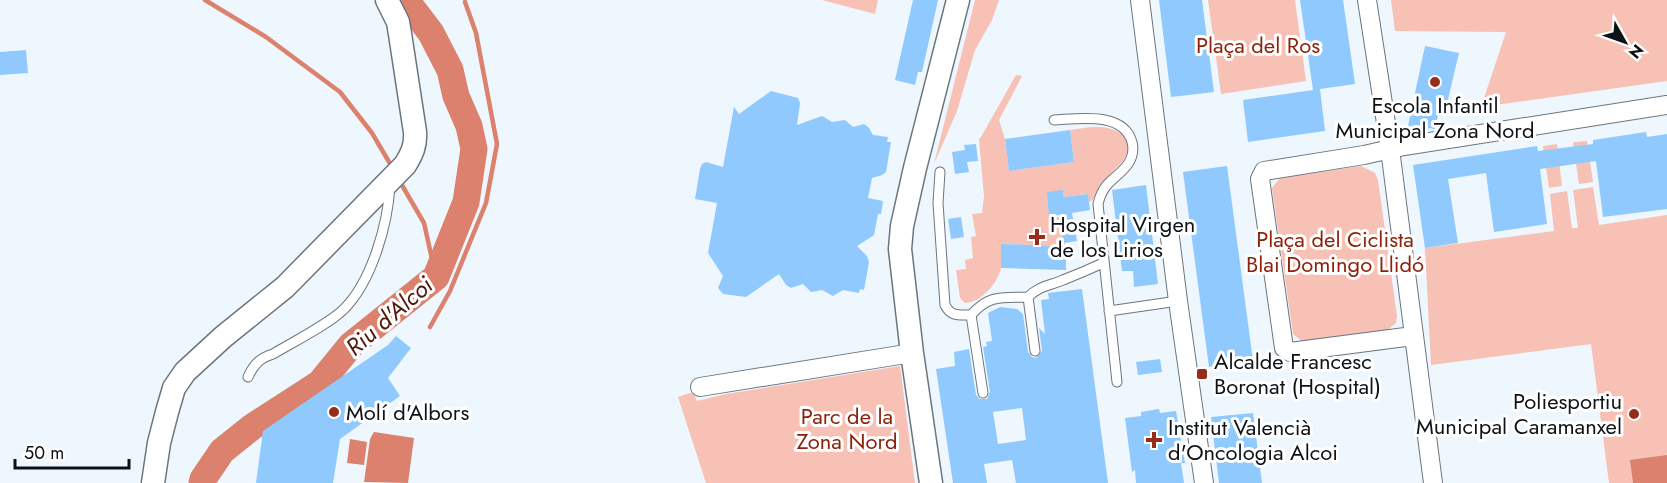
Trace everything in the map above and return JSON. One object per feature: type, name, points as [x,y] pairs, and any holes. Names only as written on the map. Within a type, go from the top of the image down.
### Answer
[{"type":"street","points":[[153,483],[159,443],[167,412],[174,388],[184,372],[285,286],[391,180],[412,154],[416,140],[399,28],[387,0]]},
{"type":"street","points":[[931,483],[901,267],[902,226],[958,0]]},
{"type":"street","points":[[1140,0],[1178,301],[1204,483]]},
{"type":"street","points":[[1367,0],[1390,149],[1433,483]]},
{"type":"street","points":[[1413,336],[1286,351],[1260,179],[1262,173],[1267,169],[1667,105]]},
{"type":"street","points":[[700,387],[912,353]]},
{"type":"lane","points":[[1054,120],[1104,120],[1122,128],[1128,134],[1132,144],[1131,158],[1111,179],[1100,195],[1098,204],[1117,382]]},
{"type":"lane","points":[[940,172],[938,203],[945,305],[955,315],[971,315],[986,301],[993,299],[1028,297],[1044,285],[1103,263]]},
{"type":"lane","points":[[248,377],[261,358],[273,354],[343,310],[358,292],[381,238],[389,206],[391,180]]},
{"type":"lane","points":[[1028,297],[1035,351]]},
{"type":"lane","points":[[1109,311],[1178,301]]},
{"type":"lane","points":[[971,315],[983,393]]},
{"type":"green space","points":[[822,0],[878,0],[875,14]]},
{"type":"green space","points":[[975,0],[999,0],[992,20],[975,50],[957,111],[934,164]]},
{"type":"green space","name":"Plaça del Ros","points":[[1208,0],[1295,0],[1306,81],[1221,94]]},
{"type":"green space","points":[[1391,0],[1667,0],[1667,81],[1481,107],[1506,32],[1395,31]]},
{"type":"green space","points":[[1016,75],[1022,76],[999,120],[1005,139],[1009,171],[1074,162],[1070,130],[1092,127],[1112,129],[1125,136],[1127,154],[1103,181],[1093,200],[1089,202],[1087,194],[1063,197],[1049,216],[1059,217],[1066,246],[1002,244],[1002,265],[996,280],[977,300],[965,303],[960,298],[956,270],[966,269],[965,260],[973,258],[971,237],[976,236],[972,214],[982,213],[984,197],[979,139]]},
{"type":"green space","points":[[1587,141],[1593,182],[1579,184],[1573,142]]},
{"type":"green space","points":[[1557,144],[1562,186],[1549,188],[1543,146]]},
{"type":"green space","name":"Plaça del Ciclista Blai Domingo Llidó","points":[[1361,166],[1375,173],[1378,180],[1397,316],[1396,323],[1386,331],[1303,342],[1293,334],[1272,188],[1280,178]]},
{"type":"green space","points":[[1593,187],[1599,225],[1667,215],[1667,483],[1609,483],[1591,344],[1431,365],[1425,248],[1554,231],[1550,194],[1567,191],[1572,228],[1578,228],[1573,190]]},
{"type":"green space","name":"Parc de la Zona Nord","points":[[900,366],[915,483],[706,483],[678,397],[693,392],[697,401],[726,394]]},
{"type":"shaded area","points":[[374,432],[414,438],[408,483],[364,482],[370,439]]},
{"type":"shaded area","points":[[350,439],[367,442],[364,465],[347,463]]},
{"type":"shaded area","points":[[1667,455],[1667,483],[1633,483],[1630,460]]},
{"type":"building","points":[[913,0],[938,0],[922,72],[918,72],[915,85],[895,80]]},
{"type":"building","points":[[1159,0],[1202,0],[1214,92],[1171,97]]},
{"type":"building","points":[[1300,0],[1343,0],[1355,84],[1320,89],[1325,131],[1248,142],[1243,100],[1313,90]]},
{"type":"building","name":"Escola Infantil Municipal Zona Nord","points":[[1425,46],[1459,53],[1445,112],[1439,111],[1435,129],[1429,128],[1428,131],[1408,126]]},
{"type":"building","points":[[26,50],[28,73],[0,75],[0,52]]},
{"type":"building","points":[[771,91],[798,98],[800,103],[797,125],[822,116],[832,122],[845,120],[853,127],[864,124],[873,135],[888,137],[887,142],[891,142],[886,172],[872,178],[868,198],[883,201],[881,214],[878,214],[874,235],[857,246],[867,256],[869,262],[864,290],[860,289],[859,293],[843,290],[833,296],[822,290],[811,292],[803,284],[791,288],[786,285],[779,274],[746,297],[723,294],[718,288],[723,276],[708,253],[717,203],[695,199],[700,169],[706,162],[723,167],[734,107],[739,114]]},
{"type":"building","points":[[1070,130],[1074,162],[1009,171],[1005,139]]},
{"type":"building","points":[[1646,132],[1647,137],[1667,134],[1667,209],[1603,217],[1596,161],[1540,169],[1547,224],[1494,232],[1486,173],[1448,179],[1458,243],[1425,248],[1413,165],[1537,146],[1538,151],[1593,144],[1593,140]]},
{"type":"building","points":[[976,144],[978,161],[967,162],[969,172],[955,174],[952,152],[965,150],[964,145]]},
{"type":"building","points":[[1227,166],[1253,361],[1209,367],[1183,172]]},
{"type":"building","points":[[1146,185],[1158,284],[1134,287],[1133,271],[1122,271],[1112,190]]},
{"type":"building","points":[[1063,190],[1063,197],[1088,194],[1090,210],[1072,213],[1077,241],[1064,243],[1059,215],[1049,216],[1047,192]]},
{"type":"building","points":[[961,217],[964,237],[951,239],[948,219]]},
{"type":"building","points":[[1001,244],[1066,246],[1066,270],[1001,268]]},
{"type":"building","points":[[1082,289],[1108,483],[1016,483],[1012,460],[984,464],[987,483],[953,483],[936,369],[955,366],[954,352],[969,349],[976,395],[980,399],[987,399],[990,392],[983,347],[987,346],[986,342],[992,341],[988,313],[1000,307],[1017,309],[1023,314],[1028,352],[1036,358],[1042,351],[1039,328],[1045,334],[1041,300],[1049,299],[1048,293]],"holes":[[[1022,408],[1026,440],[998,444],[993,412]]]},
{"type":"building","name":"Molí d'Albors","points":[[396,336],[411,348],[388,378],[400,396],[340,439],[333,483],[256,483],[263,431],[388,345]]},
{"type":"building","points":[[1160,359],[1162,372],[1138,375],[1136,362]]},
{"type":"building","name":"Institut Valencià d'Oncologia Alcoi","points":[[1159,409],[1160,413],[1176,411],[1185,463],[1181,463],[1184,483],[1136,483],[1135,470],[1132,472],[1125,418],[1141,416],[1141,412]]},
{"type":"building","points":[[1253,413],[1262,483],[1219,483],[1211,417]]},
{"type":"waterway","points":[[205,0],[266,37],[340,92],[372,133],[392,167]]},
{"type":"waterway","name":"Riu d'Alcoi","points":[[202,483],[222,451],[252,427],[320,383],[351,345],[436,277],[466,202],[474,149],[469,126],[456,96],[450,70],[431,33],[406,0]]},
{"type":"waterway","points":[[430,327],[450,291],[486,203],[497,144],[476,33],[465,2]]},
{"type":"waterway","points":[[399,180],[424,223],[436,277]]},
{"type":"place","name":"Escola Infantil Municipal Zona Nord","points":[[1435,82]]},
{"type":"place","name":"Hospital Virgen de los Lirios","points":[[1037,237]]},
{"type":"place","name":"Alcalde Francesc Boronat (Hospital)","points":[[1202,374]]},
{"type":"place","name":"Molí d'Albors","points":[[334,412]]},
{"type":"place","name":"Poliesportiu Municipal Caramanxel","points":[[1634,414]]},
{"type":"place","name":"Institut Valencià d'Oncologia Alcoi","points":[[1154,440]]}]
